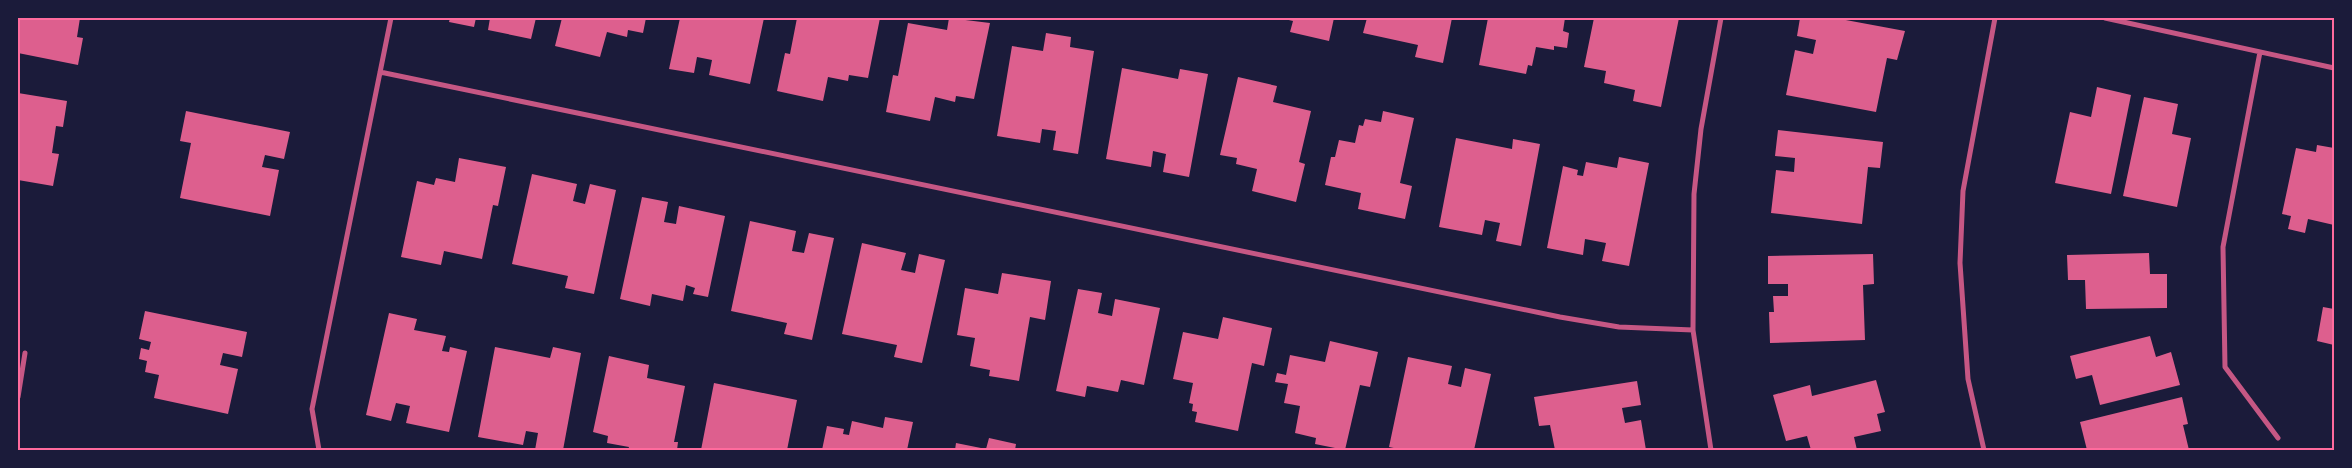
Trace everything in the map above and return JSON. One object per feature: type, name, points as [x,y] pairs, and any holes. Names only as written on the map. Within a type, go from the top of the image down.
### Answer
[{"type":"street","points":[[319,450],[312,409],[391,18]]},
{"type":"street","points":[[1711,450],[1693,330],[1694,194],[1701,129],[1721,18]]},
{"type":"street","points":[[1984,450],[1968,380],[1960,264],[1963,192],[1995,18]]},
{"type":"street","points":[[2105,18],[2334,68]]},
{"type":"street","points":[[2260,52],[2223,247],[2225,366],[2278,438]]},
{"type":"street","points":[[380,72],[1560,317],[1619,327],[1693,330]]},
{"type":"street","points":[[18,396],[25,353]]},
{"type":"building","points":[[18,18],[80,18],[77,37],[83,38],[78,65],[18,53]]},
{"type":"building","points":[[450,18],[476,18],[474,27],[449,22]]},
{"type":"building","points":[[490,18],[536,18],[531,39],[488,30]]},
{"type":"building","points":[[562,18],[646,18],[643,33],[628,30],[627,37],[607,32],[600,57],[555,46]]},
{"type":"building","points":[[680,18],[764,18],[750,84],[709,75],[712,60],[697,57],[694,73],[669,69]]},
{"type":"building","points":[[797,18],[880,18],[868,78],[849,75],[848,81],[828,77],[823,101],[777,91],[785,53],[790,54]]},
{"type":"building","points":[[949,18],[990,23],[974,99],[956,96],[955,102],[935,97],[930,121],[886,112],[893,75],[898,76],[908,23],[947,30]]},
{"type":"building","points":[[1280,18],[1334,18],[1329,41],[1290,32],[1293,21]]},
{"type":"building","points":[[1367,18],[1452,18],[1443,63],[1415,57],[1418,45],[1363,33]]},
{"type":"building","points":[[1488,18],[1565,18],[1563,31],[1569,33],[1567,48],[1554,46],[1554,50],[1536,47],[1532,66],[1528,65],[1526,74],[1479,65]]},
{"type":"building","points":[[1594,18],[1643,18],[1654,20],[1654,18],[1679,18],[1661,107],[1633,101],[1635,90],[1604,83],[1606,71],[1584,67]]},
{"type":"building","points":[[1800,18],[1835,18],[1905,31],[1897,60],[1887,58],[1876,112],[1786,95],[1795,50],[1813,54],[1816,40],[1797,36]]},
{"type":"building","points":[[1046,33],[1071,37],[1070,47],[1094,51],[1078,154],[1053,150],[1056,131],[1042,129],[1040,143],[997,136],[1012,46],[1043,51]]},
{"type":"building","points":[[1122,68],[1178,79],[1180,69],[1208,74],[1189,177],[1163,172],[1166,154],[1153,151],[1151,167],[1106,159]]},
{"type":"building","points":[[1238,77],[1277,86],[1273,102],[1311,111],[1299,162],[1305,164],[1296,202],[1252,191],[1257,169],[1236,164],[1237,158],[1220,155]]},
{"type":"building","points":[[2097,87],[2131,95],[2111,194],[2055,183],[2070,112],[2091,117]]},
{"type":"building","points":[[18,93],[67,101],[63,127],[56,126],[52,153],[59,154],[53,186],[18,180]]},
{"type":"building","points":[[2144,97],[2178,104],[2172,134],[2191,138],[2177,207],[2123,196]]},
{"type":"building","points":[[186,111],[290,132],[284,159],[265,155],[262,167],[279,170],[270,216],[180,198],[191,143],[180,141]]},
{"type":"building","points":[[1383,111],[1414,118],[1400,183],[1412,186],[1405,219],[1358,209],[1361,193],[1325,185],[1331,157],[1335,157],[1339,140],[1355,143],[1359,125],[1363,126],[1365,119],[1381,122]]},
{"type":"building","points":[[1778,130],[1883,142],[1880,168],[1868,167],[1862,224],[1771,213],[1776,170],[1794,172],[1795,158],[1775,156]]},
{"type":"building","points":[[1456,138],[1512,149],[1513,139],[1540,144],[1521,246],[1496,241],[1500,223],[1485,220],[1482,235],[1439,227]]},
{"type":"building","points":[[2317,145],[2334,148],[2334,225],[2308,219],[2305,233],[2288,229],[2291,216],[2282,214],[2296,148],[2316,152]]},
{"type":"building","points":[[1619,157],[1649,163],[1629,266],[1602,261],[1606,243],[1585,239],[1583,255],[1547,248],[1563,166],[1578,170],[1577,175],[1583,176],[1586,162],[1617,168]]},
{"type":"building","points":[[459,158],[506,167],[498,206],[493,205],[482,259],[444,251],[441,265],[401,257],[417,181],[434,185],[436,178],[455,182]]},
{"type":"building","points":[[532,174],[577,184],[573,201],[585,204],[590,184],[616,190],[594,294],[565,288],[568,276],[512,264]]},
{"type":"building","points":[[642,197],[668,202],[664,222],[676,224],[679,206],[725,216],[708,297],[693,294],[695,288],[686,285],[683,301],[652,294],[650,306],[620,299]]},
{"type":"building","points":[[750,221],[796,231],[792,251],[804,253],[809,233],[834,238],[812,340],[784,334],[787,323],[731,311]]},
{"type":"building","points":[[862,243],[906,253],[901,270],[915,273],[919,254],[945,260],[922,363],[894,357],[897,345],[842,334]]},
{"type":"building","points":[[2149,253],[2150,274],[2167,274],[2167,308],[2086,309],[2085,280],[2068,280],[2067,255]]},
{"type":"building","points":[[1873,254],[1874,284],[1863,285],[1865,340],[1770,343],[1769,312],[1774,312],[1773,296],[1788,296],[1788,284],[1768,284],[1768,256]]},
{"type":"building","points":[[1002,273],[1051,281],[1045,320],[1030,317],[1019,381],[989,376],[990,370],[970,366],[975,338],[957,335],[965,288],[998,294]]},
{"type":"building","points":[[1078,289],[1102,293],[1098,313],[1112,316],[1115,299],[1160,308],[1144,385],[1121,380],[1118,392],[1087,386],[1085,397],[1056,391]]},
{"type":"building","points":[[2323,307],[2334,309],[2334,345],[2317,341]]},
{"type":"building","points":[[145,311],[247,332],[242,357],[223,353],[220,365],[238,369],[228,414],[154,398],[159,375],[145,372],[147,361],[139,359],[141,348],[149,350],[151,342],[139,339]]},
{"type":"building","points":[[389,313],[417,319],[414,330],[446,336],[442,351],[449,352],[450,347],[467,351],[449,432],[406,423],[410,406],[396,403],[391,421],[366,415]]},
{"type":"building","points":[[1223,317],[1272,328],[1264,366],[1252,363],[1238,431],[1195,422],[1197,412],[1192,411],[1193,404],[1189,403],[1193,383],[1173,379],[1183,332],[1218,339]]},
{"type":"building","points":[[2150,336],[2156,357],[2171,352],[2180,385],[2100,405],[2092,375],[2076,379],[2070,356]]},
{"type":"building","points":[[1330,341],[1378,352],[1370,387],[1360,385],[1345,450],[1315,444],[1316,438],[1295,433],[1300,406],[1284,403],[1288,384],[1275,382],[1277,373],[1286,375],[1290,355],[1325,362]]},
{"type":"building","points":[[495,347],[550,358],[553,347],[581,353],[563,450],[535,450],[538,433],[526,431],[523,445],[478,437]]},
{"type":"building","points":[[609,356],[649,365],[647,378],[685,386],[674,442],[678,442],[677,450],[628,450],[629,447],[607,443],[608,436],[593,432]]},
{"type":"building","points":[[1408,357],[1452,366],[1448,384],[1461,387],[1465,368],[1491,374],[1474,450],[1403,450],[1389,447]]},
{"type":"building","points":[[1876,380],[1885,412],[1877,414],[1881,431],[1854,437],[1857,450],[1811,450],[1807,436],[1786,441],[1773,395],[1810,385],[1812,396]]},
{"type":"building","points":[[1637,381],[1641,405],[1622,408],[1625,423],[1641,420],[1646,450],[1555,450],[1550,425],[1539,426],[1534,397]]},
{"type":"building","points":[[714,383],[797,400],[787,450],[701,450]]},
{"type":"building","points":[[2182,397],[2188,424],[2183,425],[2189,450],[2087,450],[2080,422]]},
{"type":"building","points":[[885,417],[913,422],[907,450],[822,450],[827,426],[844,429],[843,434],[849,435],[852,421],[883,428]]},
{"type":"building","points":[[989,438],[1016,444],[1015,450],[955,450],[956,443],[986,449]]}]
